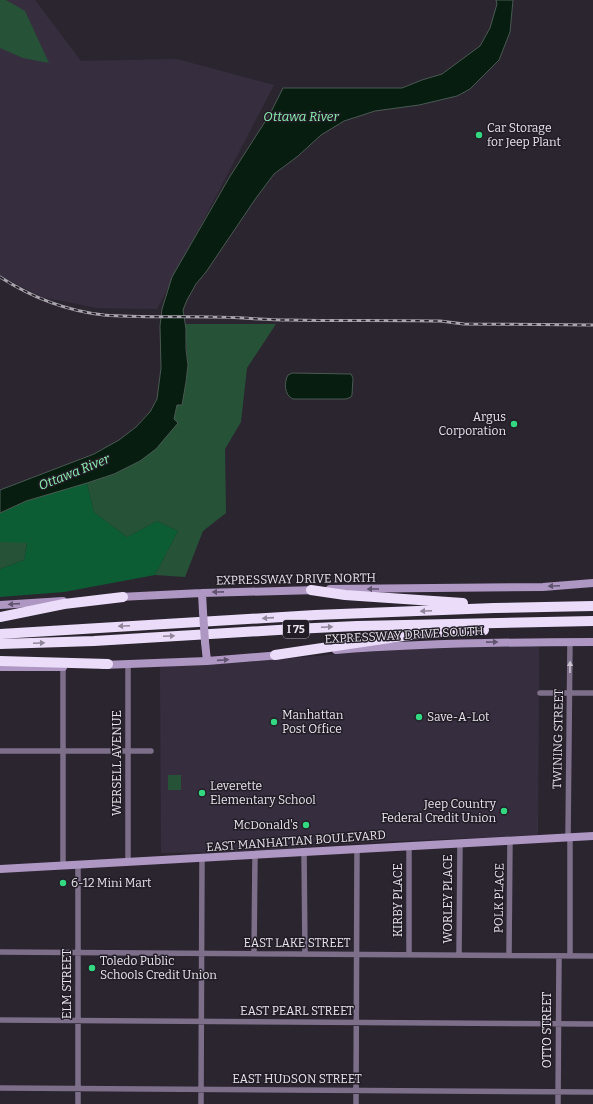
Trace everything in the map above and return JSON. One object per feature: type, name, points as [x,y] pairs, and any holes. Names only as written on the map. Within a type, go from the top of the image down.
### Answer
[{"type":"highway","points":[[311,590],[338,594],[521,608]]},
{"type":"highway","points":[[0,617],[64,604],[123,597]]},
{"type":"highway","name":"I 75","points":[[0,634],[315,615],[593,606]]},
{"type":"highway","points":[[275,655],[397,636],[519,628],[593,621]]},
{"type":"highway","name":"I 75","points":[[0,644],[341,627],[593,621]]},
{"type":"highway","points":[[0,661],[108,664]]},
{"type":"main road","name":"EXPRESSWAY DRIVE NORTH","points":[[0,605],[202,593],[535,587],[593,583]]},
{"type":"main road","points":[[202,593],[207,661]]},
{"type":"main road","name":"EXPRESSWAY DRIVE SOUTH","points":[[0,667],[95,667],[108,664],[207,661],[421,644],[593,642]]},
{"type":"main road","name":"EAST MANHATTAN BOULEVARD","points":[[0,869],[593,836]]},
{"type":"street","name":"TWINING STREET","points":[[570,642],[570,956]]},
{"type":"street","name":"WERSELL AVENUE","points":[[128,664],[128,862]]},
{"type":"street","points":[[63,667],[63,866]]},
{"type":"street","points":[[540,693],[593,693]]},
{"type":"street","points":[[0,751],[151,751]]},
{"type":"street","name":"POLK PLACE","points":[[509,956],[510,840]]},
{"type":"street","name":"WORLEY PLACE","points":[[459,955],[460,843]]},
{"type":"street","name":"KIRBY PLACE","points":[[409,846],[409,955]]},
{"type":"street","points":[[356,1104],[357,848]]},
{"type":"street","points":[[304,851],[305,954]]},
{"type":"street","points":[[254,855],[254,953]]},
{"type":"street","points":[[202,858],[202,1104]]},
{"type":"street","name":"ELM STREET","points":[[78,865],[78,1104]]},
{"type":"street","name":"EAST LAKE STREET","points":[[0,952],[593,956]]},
{"type":"street","name":"OTTO STREET","points":[[558,1104],[559,956]]},
{"type":"street","name":"EAST PEARL STREET","points":[[0,1020],[593,1024]]},
{"type":"street","name":"EAST HUDSON STREET","points":[[0,1088],[593,1092]]},
{"type":"shaded area","points":[[0,0],[35,0],[81,61],[177,59],[274,85],[157,309],[97,308],[42,297],[0,276]]},
{"type":"shaded area","points":[[539,647],[538,835],[334,844],[245,852],[161,853],[160,667],[245,662],[399,649]]},
{"type":"green space","points":[[0,0],[6,0],[25,11],[49,63],[23,58],[0,48]]},
{"type":"green space","points":[[185,324],[276,324],[247,368],[241,422],[225,449],[226,513],[203,531],[185,577],[155,575],[178,531],[157,521],[127,537],[94,512],[87,483],[114,474],[140,461],[178,423],[174,419],[177,405],[182,405],[188,365]]},
{"type":"green space","points":[[87,483],[94,512],[127,537],[157,521],[178,531],[155,575],[64,592],[0,597],[0,569],[24,560],[27,543],[0,542],[0,513],[26,501]]},
{"type":"green space","points":[[0,542],[27,542],[24,560],[0,569]]},
{"type":"green space","points":[[168,775],[181,775],[181,790],[168,790]]},
{"type":"water","name":"Ottawa River","points":[[496,0],[513,0],[510,32],[499,60],[470,89],[457,96],[419,105],[375,111],[344,121],[321,135],[298,156],[274,174],[206,272],[196,284],[187,300],[183,310],[186,329],[188,365],[182,405],[177,405],[174,419],[178,423],[156,449],[140,461],[114,474],[26,501],[0,513],[0,490],[94,454],[119,440],[136,427],[150,412],[157,399],[161,368],[160,326],[162,309],[172,277],[229,178],[270,114],[283,88],[402,88],[442,74],[480,46],[490,28],[497,4]]},
{"type":"water","points":[[292,373],[351,374],[353,378],[352,395],[346,399],[293,399],[288,395],[285,385],[288,375]]},
{"type":"railway","points":[[0,277],[24,291],[50,302],[76,310],[104,315],[145,317],[222,317],[280,320],[440,321],[464,324],[593,325]]},
{"type":"place","name":"Car Storage for Jeep Plant","points":[[479,135]]},
{"type":"place","name":"Argus Corporation","points":[[514,424]]},
{"type":"place","name":"Save-A-Lot","points":[[419,717]]},
{"type":"place","name":"Manhattan Post Office","points":[[274,722]]},
{"type":"place","name":"Leverette Elementary School","points":[[202,793]]},
{"type":"place","name":"Jeep Country Federal Credit Union","points":[[504,811]]},
{"type":"place","name":"McDonald's","points":[[306,825]]},
{"type":"place","name":"6-12 Mini Mart","points":[[63,883]]},
{"type":"place","name":"Toledo Public Schools Credit Union","points":[[92,968]]}]
